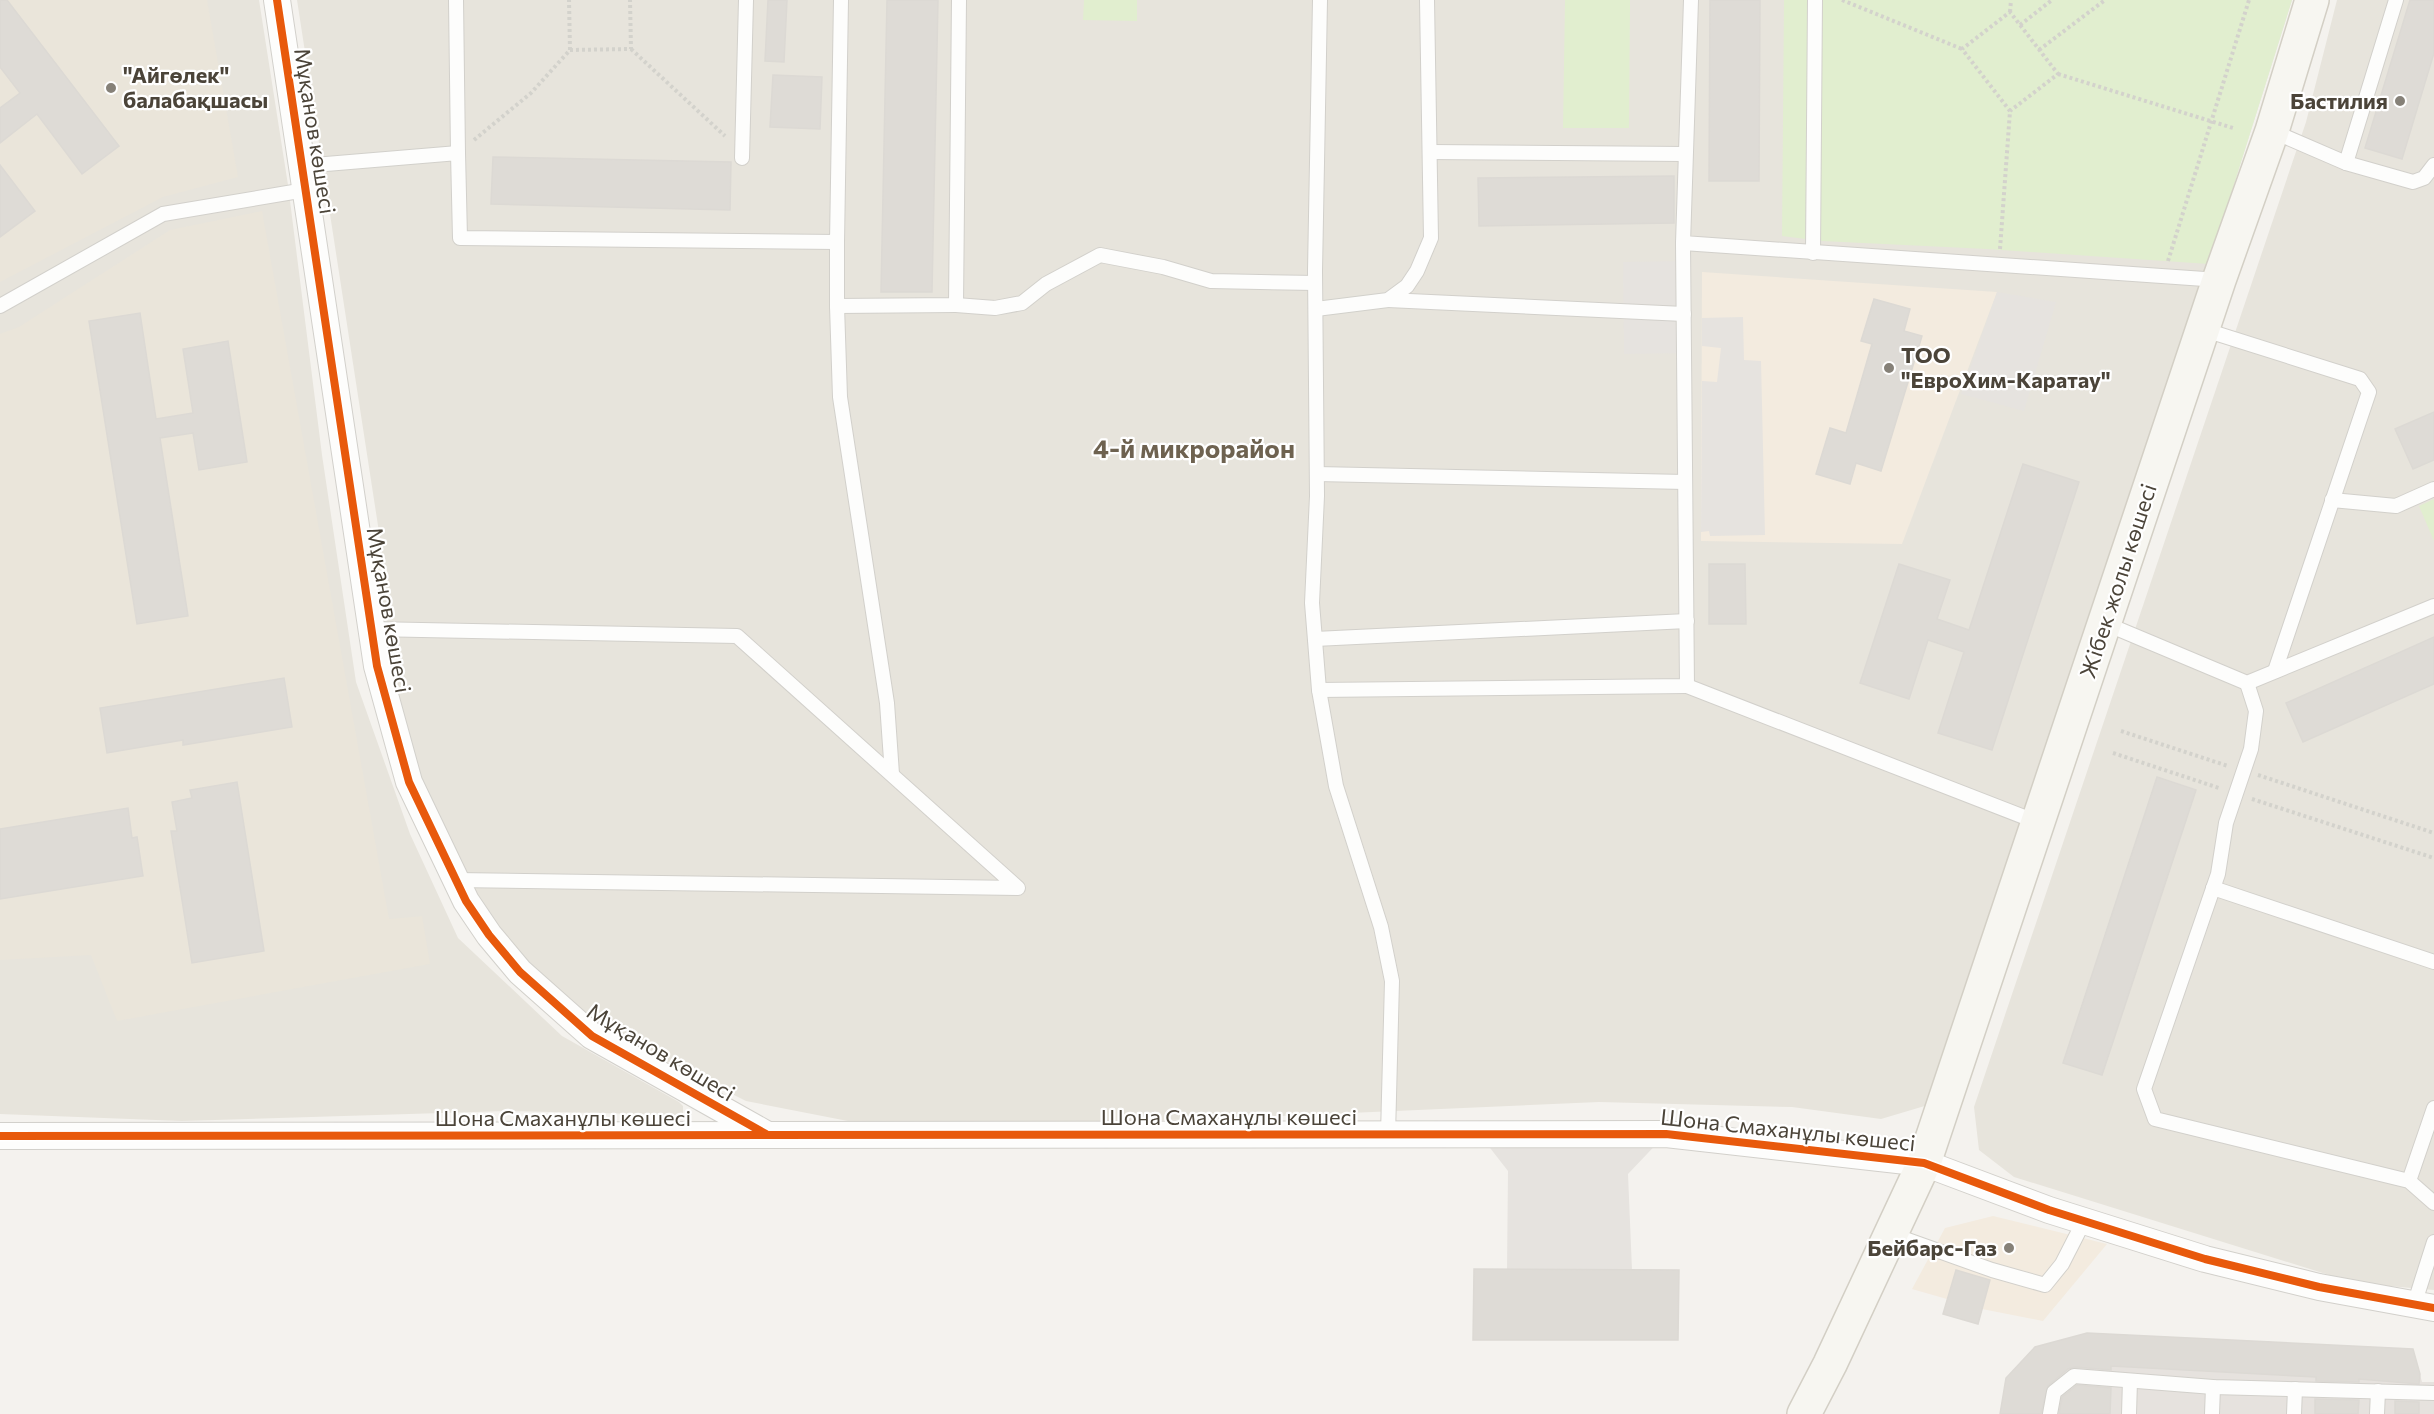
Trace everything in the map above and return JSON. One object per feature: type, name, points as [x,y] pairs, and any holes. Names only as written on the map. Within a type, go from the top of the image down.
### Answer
[{"type":"main road","name":"Жібек жолы көшесі","points":[[1804,1414],[1924,1162],[2202,329],[2272,131],[2312,0]]},
{"type":"street","name":"Мұқанов көшесі","points":[[277,0],[377,666],[409,782],[466,902],[514,965],[555,1005],[592,1036],[769,1136]]},
{"type":"street","name":"Шона Смаханұлы көшесі","points":[[0,1136],[1666,1134],[1924,1162],[2084,1221],[2205,1259],[2319,1287],[2424,1306]]},
{"type":"lane","points":[[456,0],[460,238],[837,242]]},
{"type":"lane","points":[[742,158],[746,0]]},
{"type":"lane","points":[[841,0],[837,242],[840,397],[887,703],[892,774]]},
{"type":"lane","points":[[956,305],[959,0]]},
{"type":"lane","points":[[1320,0],[1316,283],[1317,474],[1312,603],[1314,639],[1319,690],[1336,786],[1382,927],[1392,981],[1388,1135]]},
{"type":"lane","points":[[1388,300],[1407,286],[1417,271],[1431,237],[1427,0]]},
{"type":"lane","points":[[1687,686],[1683,243],[1690,0]]},
{"type":"lane","points":[[1813,254],[1815,0]]},
{"type":"lane","points":[[2346,163],[2396,0]]},
{"type":"lane","points":[[2272,131],[2346,163],[2413,182],[2424,178],[2434,165]]},
{"type":"lane","points":[[1430,152],[1685,154]]},
{"type":"lane","points":[[0,306],[163,214],[303,178],[458,153]]},
{"type":"lane","points":[[1683,243],[1813,254],[2219,280]]},
{"type":"lane","points":[[837,306],[956,305],[995,308],[1022,303],[1046,284],[1100,255],[1163,267],[1211,280],[1316,283]]},
{"type":"lane","points":[[1316,309],[1388,300],[1684,314]]},
{"type":"lane","points":[[2202,329],[2360,379],[2369,392],[2276,671]]},
{"type":"lane","points":[[1317,474],[1685,482]]},
{"type":"lane","points":[[2332,500],[2396,506],[2434,489]]},
{"type":"lane","points":[[2104,623],[2247,682],[2434,606]]},
{"type":"lane","points":[[1314,639],[1687,621]]},
{"type":"lane","points":[[371,629],[737,636],[1018,888],[456,880]]},
{"type":"lane","points":[[2247,682],[2256,711],[2251,748],[2226,823],[2218,874],[2144,1089],[2155,1119],[2409,1181],[2434,1203]]},
{"type":"lane","points":[[1319,690],[1687,686],[2038,822]]},
{"type":"lane","points":[[2213,888],[2434,962]]},
{"type":"lane","points":[[2409,1181],[2434,1108]]},
{"type":"lane","points":[[1891,1233],[1992,1270],[2045,1285],[2062,1264],[2084,1221]]},
{"type":"lane","points":[[2424,1306],[2434,1242]]},
{"type":"lane","points":[[2050,1414],[2054,1392],[2074,1376],[2213,1387],[2434,1393]]},
{"type":"lane","points":[[2129,1414],[2130,1381]]},
{"type":"lane","points":[[2212,1414],[2213,1387]]},
{"type":"lane","points":[[2294,1414],[2295,1389]]},
{"type":"lane","points":[[2377,1414],[2378,1391]]},
{"type":"path","points":[[458,153],[531,93],[570,50],[569,0]]},
{"type":"path","points":[[630,0],[631,49]]},
{"type":"path","points":[[1842,0],[1962,49],[2010,111],[1999,266]]},
{"type":"path","points":[[2011,0],[2010,12],[2058,74],[2233,128]]},
{"type":"path","points":[[2020,25],[2052,0]]},
{"type":"path","points":[[2040,50],[2105,0]]},
{"type":"path","points":[[2163,276],[2249,0]]},
{"type":"path","points":[[1962,49],[2010,12]]},
{"type":"path","points":[[570,50],[631,49],[726,137],[742,158]]},
{"type":"path","points":[[2010,111],[2058,74]]},
{"type":"path","points":[[2121,731],[2434,833]]},
{"type":"path","points":[[2113,753],[2434,858]]},
{"type":"shaded area","points":[[0,0],[259,0],[288,185],[322,455],[356,682],[410,834],[458,938],[562,1036],[679,1102],[683,1106],[683,1113],[678,1118],[642,1114],[507,1111],[182,1121],[0,1114]]},
{"type":"shaded area","name":"\"Айгөлек\" балабақшасы","points":[[0,0],[207,0],[238,177],[163,197],[0,282]]},
{"type":"shaded area","points":[[297,0],[2292,0],[2204,279],[1928,1105],[1881,1119],[1792,1107],[1599,1102],[1233,1118],[1004,1125],[853,1122],[746,1101],[614,1035],[561,992],[511,946],[476,894],[420,776],[383,651],[383,558]]},
{"type":"shaded area","points":[[2337,0],[2434,0],[2434,1290],[2355,1283],[2014,1177],[1979,1150],[1974,1107],[2306,122]]},
{"type":"shaded area","points":[[262,211],[389,919],[422,916],[430,964],[117,1021],[91,955],[0,960],[0,334],[19,327],[170,230]]},
{"type":"shaded area","points":[[1683,261],[1684,353],[1624,354],[1623,262]]},
{"type":"shaded area","points":[[1702,272],[1997,292],[1902,544],[1701,541]]},
{"type":"shaded area","points":[[1997,292],[2056,302],[2024,411],[1961,394]]},
{"type":"shaded area","points":[[1743,317],[1744,360],[1761,361],[1765,535],[1710,536],[1709,531],[1701,532],[1702,381],[1717,382],[1721,348],[1702,346],[1702,318]]},
{"type":"shaded area","points":[[1666,1134],[1628,1174],[1632,1270],[1507,1270],[1508,1171],[1480,1135]]},
{"type":"shaded area","points":[[1993,1216],[2107,1244],[2043,1321],[1982,1309],[1978,1324],[1943,1314],[1947,1299],[1912,1289],[1945,1228]]},
{"type":"shaded area","points":[[2087,1333],[2413,1349],[2422,1382],[2434,1382],[2434,1414],[2000,1414],[2006,1378],[2035,1347]]},
{"type":"green space","points":[[1084,0],[1137,0],[1137,21],[1083,20]]},
{"type":"green space","points":[[1565,0],[1630,0],[1629,128],[1563,128]]},
{"type":"green space","points":[[1784,0],[2292,0],[2209,264],[1987,249],[1822,241],[1782,236]]},
{"type":"green space","points":[[2434,499],[2434,541],[2419,506]]},
{"type":"building","points":[[0,0],[7,0],[119,146],[82,174],[37,114],[0,143],[0,108],[20,93],[0,67]]},
{"type":"building","points":[[768,0],[787,0],[784,62],[765,61]]},
{"type":"building","points":[[887,0],[938,0],[932,292],[881,292]]},
{"type":"building","points":[[1710,0],[1760,0],[1759,181],[1709,181]]},
{"type":"building","name":"Бастилия","points":[[2410,0],[2434,0],[2434,53],[2402,159],[2365,148]]},
{"type":"building","points":[[773,75],[822,77],[820,129],[770,127]]},
{"type":"building","points":[[493,157],[731,162],[730,210],[491,204]]},
{"type":"building","points":[[0,165],[35,211],[0,237]]},
{"type":"building","points":[[1674,176],[1674,223],[1479,226],[1478,178]]},
{"type":"building","name":"ТОО \"ЕвроХим-Каратау\"","points":[[1874,299],[1910,309],[1904,331],[1922,336],[1881,471],[1856,463],[1850,484],[1816,474],[1830,428],[1846,433],[1872,344],[1861,341]]},
{"type":"building","points":[[140,313],[156,419],[193,413],[183,349],[228,341],[247,462],[199,470],[193,433],[160,438],[188,616],[137,624],[89,321]]},
{"type":"building","points":[[2434,412],[2434,460],[2413,469],[2395,429]]},
{"type":"building","points":[[2023,464],[2079,482],[1992,750],[1938,733],[1964,652],[1928,640],[1909,699],[1860,683],[1899,564],[1950,580],[1937,619],[1969,630]]},
{"type":"building","points":[[1709,564],[1745,564],[1746,624],[1709,624]]},
{"type":"building","points":[[2434,637],[2434,684],[2303,742],[2286,703]]},
{"type":"building","points":[[284,678],[292,727],[183,745],[183,740],[107,753],[100,708]]},
{"type":"building","points":[[2157,777],[2196,790],[2102,1075],[2063,1063]]},
{"type":"building","points":[[237,782],[264,951],[192,963],[171,831],[177,831],[172,802],[192,798],[190,790]]},
{"type":"building","points":[[128,808],[132,838],[137,837],[143,876],[0,899],[0,829]]},
{"type":"building","points":[[1474,1269],[1679,1270],[1678,1340],[1473,1340]]},
{"type":"building","points":[[1956,1270],[1990,1280],[1978,1324],[1943,1314]]},
{"type":"building","points":[[2087,1333],[2413,1349],[2420,1374],[2419,1384],[2359,1379],[2359,1382],[2316,1381],[2316,1377],[2111,1366],[2111,1370],[2075,1367],[2068,1369],[2048,1386],[2041,1414],[2000,1414],[2006,1378],[2035,1347]]},
{"type":"building","points":[[2077,1385],[2111,1388],[2110,1414],[2059,1414],[2062,1397]]},
{"type":"building","points":[[2315,1399],[2359,1400],[2358,1414],[2315,1414]]},
{"type":"building","points":[[2395,1401],[2419,1402],[2419,1414],[2395,1414]]},
{"type":"cycle path","points":[[277,0],[377,666],[409,782],[466,901],[489,935],[520,972],[592,1036],[766,1134]]},
{"type":"cycle path","points":[[0,1136],[1666,1134],[1924,1163],[2049,1210],[2205,1259],[2319,1287],[2434,1308]]},
{"type":"place","name":"\"Айгөлек\" балабақшасы","points":[[111,88]]},
{"type":"place","name":"Бастилия","points":[[2400,101]]},
{"type":"place","name":"ТОО \"ЕвроХим-Каратау\"","points":[[1889,368]]},
{"type":"place","name":"Бейбарс-Газ","points":[[2009,1248]]},
{"type":"district","name":"4-й микрорайон","points":[[1194,449]]}]
